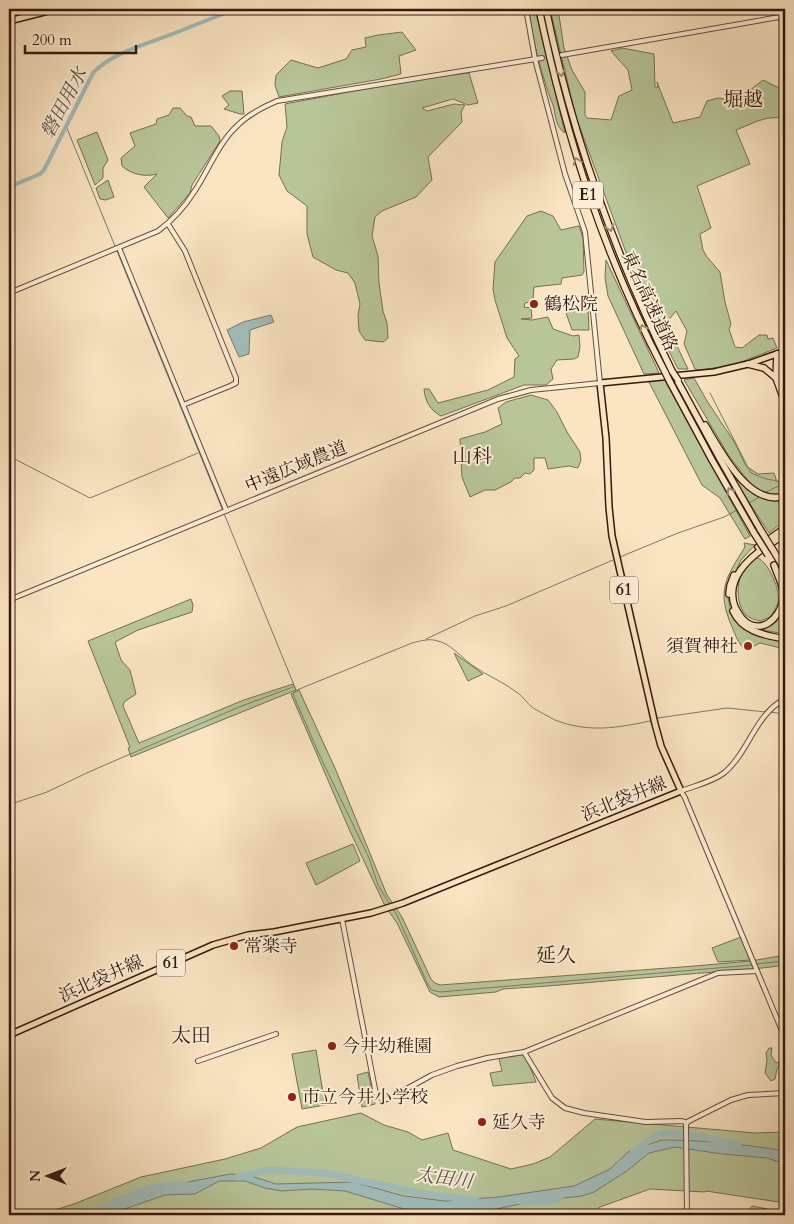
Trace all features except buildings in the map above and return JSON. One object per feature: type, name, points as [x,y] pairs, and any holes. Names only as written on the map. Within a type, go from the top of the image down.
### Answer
[{"type":"highway","name":"東名高速道路","points":[[539,9],[558,96],[588,193],[619,275],[665,372],[675,381],[785,570]]},
{"type":"highway","name":"東名高速道路","points":[[546,9],[572,118],[595,188],[632,286],[712,460],[785,584]]},
{"type":"highway","points":[[777,354],[776,378],[785,403]]},
{"type":"highway","points":[[748,364],[764,368],[776,378]]},
{"type":"highway","points":[[675,381],[742,480],[753,491],[764,498],[774,499],[785,496]]},
{"type":"highway","points":[[785,528],[756,548],[742,564],[734,574],[729,595],[736,616],[746,628],[760,634],[785,639]]},
{"type":"highway","points":[[774,565],[783,594],[783,603],[771,622],[761,626],[748,624],[739,614],[733,600],[734,587],[738,576],[744,566],[757,552],[785,535]]},
{"type":"main road","points":[[9,22],[56,9]]},
{"type":"main road","points":[[600,383],[714,372],[748,364],[785,351]]},
{"type":"main road","name":"浜北袋井線","points":[[9,1035],[223,941],[342,919],[390,907],[680,791],[654,722],[612,536],[608,506],[606,438],[600,383]]},
{"type":"street","points":[[526,9],[535,59],[565,174],[585,232],[600,383]]},
{"type":"street","points":[[562,55],[785,16]]},
{"type":"street","points":[[9,294],[150,235],[168,224],[195,191],[226,138],[238,125],[263,107],[292,97],[542,58]]},
{"type":"street","points":[[168,224],[185,251],[236,378],[236,383],[183,405]]},
{"type":"street","points":[[119,248],[226,510]]},
{"type":"street","name":"中遠広域農道","points":[[9,600],[498,398],[531,390],[600,383]]},
{"type":"street","points":[[785,699],[770,708],[736,758],[722,774],[680,791],[685,798],[785,1038]]},
{"type":"street","points":[[342,919],[376,1094],[381,1098],[387,1099],[422,1079],[457,1066],[487,1058],[524,1052],[718,973],[757,971]]},
{"type":"street","points":[[198,1060],[276,1034]]},
{"type":"street","points":[[524,1052],[552,1098],[560,1106],[569,1110],[646,1122],[682,1121],[686,1123]]},
{"type":"street","points":[[687,1215],[686,1123],[690,1119],[748,1095],[785,1093]]},
{"type":"green space","points":[[529,9],[535,9],[565,133],[559,128],[542,73]]},
{"type":"green space","points":[[550,9],[558,9],[564,48],[572,70],[585,92],[585,115],[587,118],[611,120],[619,96],[632,90],[628,70],[611,51],[622,48],[654,54],[655,87],[658,87],[657,82],[673,123],[700,117],[707,101],[718,98],[731,100],[745,94],[763,80],[785,91],[785,119],[766,119],[736,130],[750,164],[697,186],[711,228],[700,234],[703,250],[720,272],[731,324],[729,329],[735,347],[742,348],[759,335],[767,335],[768,339],[773,338],[777,348],[731,366],[695,369],[684,344],[687,331],[676,311],[666,323],[688,369],[678,369],[645,304],[576,117]]},
{"type":"green space","points":[[402,32],[416,50],[399,56],[401,74],[279,97],[275,85],[276,75],[291,60],[318,68],[346,59],[352,50],[366,47],[365,38]]},
{"type":"green space","points":[[469,73],[478,103],[468,105],[453,99],[422,108],[427,111],[454,104],[465,105],[461,112],[462,122],[428,157],[432,180],[416,197],[382,211],[375,217],[372,236],[378,256],[379,283],[388,338],[383,342],[365,340],[359,331],[358,315],[360,304],[355,283],[348,273],[336,270],[313,257],[307,234],[307,206],[287,191],[279,175],[282,142],[287,127],[285,104],[417,79]]},
{"type":"green space","points":[[230,91],[242,91],[244,114],[224,109],[229,105],[222,96]]},
{"type":"green space","points":[[173,108],[180,108],[187,116],[191,117],[195,126],[211,126],[219,136],[220,141],[192,185],[190,193],[168,218],[144,187],[157,174],[143,175],[134,173],[122,166],[121,158],[135,146],[130,133],[156,124],[157,119],[169,115]]},
{"type":"green space","points":[[97,132],[108,160],[103,168],[103,178],[95,185],[77,140]]},
{"type":"green space","points":[[108,180],[114,197],[106,200],[100,199],[96,188]]},
{"type":"green space","points":[[541,211],[553,216],[561,230],[579,226],[583,238],[584,272],[582,275],[562,278],[561,284],[534,287],[533,299],[525,303],[524,307],[531,308],[532,318],[521,319],[532,320],[548,317],[553,329],[573,336],[579,335],[580,347],[578,357],[557,360],[551,369],[553,379],[546,385],[524,385],[441,416],[429,405],[424,389],[429,389],[438,403],[488,390],[514,377],[515,359],[519,356],[507,338],[495,300],[493,289],[495,262],[527,216]]},
{"type":"green space","points":[[606,260],[659,373],[644,374],[608,296],[605,278]]},
{"type":"green space","points":[[588,306],[589,330],[572,330],[564,307]]},
{"type":"green space","points":[[694,378],[735,443],[746,466],[758,474],[774,473],[777,482],[785,478],[785,491],[769,498],[753,487],[729,456],[684,380]]},
{"type":"green space","points":[[664,379],[750,536],[745,539],[720,498],[702,485],[649,382]]},
{"type":"green space","points":[[531,395],[548,400],[557,412],[580,452],[581,460],[578,468],[569,466],[548,469],[545,458],[534,458],[534,470],[530,474],[525,473],[520,478],[515,478],[495,490],[485,490],[470,497],[462,477],[460,439],[485,432],[502,424],[498,408],[506,402]]},
{"type":"green space","points":[[738,480],[755,493],[769,499],[785,496],[785,520],[769,533],[736,482]]},
{"type":"green space","points":[[744,543],[755,545],[741,560],[727,592],[731,613],[743,627],[785,640],[785,649],[760,643],[746,650],[739,642],[732,627],[725,603],[725,585],[728,576],[745,547]]},
{"type":"green space","points":[[758,558],[770,571],[778,592],[778,603],[770,617],[760,621],[746,615],[739,601],[738,592],[741,574],[745,567],[751,561]]},
{"type":"green space","points":[[785,598],[785,634],[762,630],[773,625],[780,618]]},
{"type":"green space","points":[[191,599],[193,605],[192,612],[138,630],[115,642],[121,660],[130,670],[136,694],[124,702],[123,706],[139,743],[244,700],[293,684],[296,690],[131,757],[128,748],[130,747],[88,641]]},
{"type":"green space","points":[[454,653],[483,674],[468,681]]},
{"type":"green space","points":[[299,690],[335,768],[387,895],[402,917],[431,979],[435,983],[440,985],[695,966],[751,961],[785,955],[785,965],[503,989],[496,992],[439,997],[430,992],[397,923],[385,906],[349,829],[291,694]]},
{"type":"green space","points":[[353,844],[360,861],[316,885],[306,863]]},
{"type":"green space","points":[[741,937],[751,960],[718,962],[712,948]]},
{"type":"green space","points":[[769,1048],[772,1048],[771,1055],[776,1063],[779,1062],[780,1065],[775,1079],[771,1081],[765,1073],[766,1053]]},
{"type":"green space","points":[[316,1050],[325,1105],[302,1109],[292,1054]]},
{"type":"green space","points":[[524,1052],[536,1082],[493,1086],[490,1073],[502,1071],[499,1059]]},
{"type":"green space","points":[[368,1072],[375,1104],[362,1107],[357,1075]]},
{"type":"green space","points":[[361,1113],[384,1125],[408,1132],[422,1140],[448,1133],[453,1150],[511,1169],[533,1164],[550,1157],[595,1119],[755,1133],[785,1132],[785,1203],[706,1191],[650,1189],[600,1207],[590,1215],[315,1215],[302,1209],[283,1215],[39,1215],[74,1204],[141,1177],[225,1159],[261,1148],[297,1127]]},
{"type":"green space","points":[[752,1206],[783,1212],[782,1215],[747,1215]]},
{"type":"water","points":[[271,315],[274,322],[250,330],[249,354],[239,357],[227,330],[243,322]]},
{"type":"water","points":[[661,1140],[723,1143],[785,1151],[785,1164],[767,1158],[675,1147],[649,1153],[627,1171],[594,1192],[582,1196],[529,1202],[483,1212],[404,1209],[345,1191],[312,1189],[282,1191],[265,1188],[245,1181],[219,1181],[195,1194],[165,1195],[107,1215],[84,1215],[96,1209],[144,1193],[231,1174],[251,1176],[276,1184],[353,1182],[404,1196],[445,1201],[499,1197],[574,1186],[610,1169],[628,1152]]},
{"type":"waterway","name":"磐田用水","points":[[9,187],[40,174],[44,170],[93,73],[101,66],[131,49],[236,9]]},
{"type":"waterway","points":[[66,126],[296,690],[293,694],[319,754],[369,858],[378,885],[390,905]]},
{"type":"waterway","points":[[710,393],[751,473],[766,479],[784,482]]},
{"type":"waterway","points":[[9,456],[90,498],[198,453]]},
{"type":"waterway","points":[[766,492],[785,483]]},
{"type":"waterway","points":[[747,504],[761,496]]},
{"type":"waterway","points":[[620,557],[678,533],[724,517],[737,510]]},
{"type":"waterway","points":[[426,639],[475,616],[506,606],[613,560]]},
{"type":"waterway","points":[[297,690],[412,643],[431,640],[447,645],[478,669],[518,693],[533,708],[555,720],[579,727],[591,728],[626,726],[650,721]]},
{"type":"waterway","points":[[11,804],[47,792],[239,707],[293,687]]},
{"type":"waterway","points":[[658,718],[727,708],[766,712]]},
{"type":"waterway","points":[[770,712],[785,714]]},
{"type":"waterway","points":[[392,908],[397,915],[428,985],[432,990],[440,992],[752,965]]},
{"type":"waterway","points":[[756,964],[785,961]]},
{"type":"waterway","name":"太田川","points":[[633,1153],[655,1136],[671,1133],[738,1144]]},
{"type":"waterway","name":"太田川","points":[[238,1177],[269,1170],[324,1173],[424,1194],[476,1200]]},
{"type":"waterway","name":"太田川","points":[[86,1215],[141,1191],[161,1186],[185,1184]]},
{"type":"waterway","name":"太田川","points":[[522,1202],[548,1202],[560,1198]]},
{"type":"place","name":"鶴松院","points":[[534,304]]},
{"type":"place","name":"須賀神社","points":[[748,646]]},
{"type":"place","name":"常楽寺","points":[[234,946]]},
{"type":"place","name":"今井幼稚園","points":[[332,1046]]},
{"type":"place","name":"市立今井小学校","points":[[292,1097]]},
{"type":"place","name":"延久寺","points":[[482,1122]]},
{"type":"district","name":"堀越","points":[[743,99]]},
{"type":"district","name":"山科","points":[[472,456]]},
{"type":"district","name":"延久","points":[[556,955]]},
{"type":"district","name":"太田","points":[[191,1035]]}]
